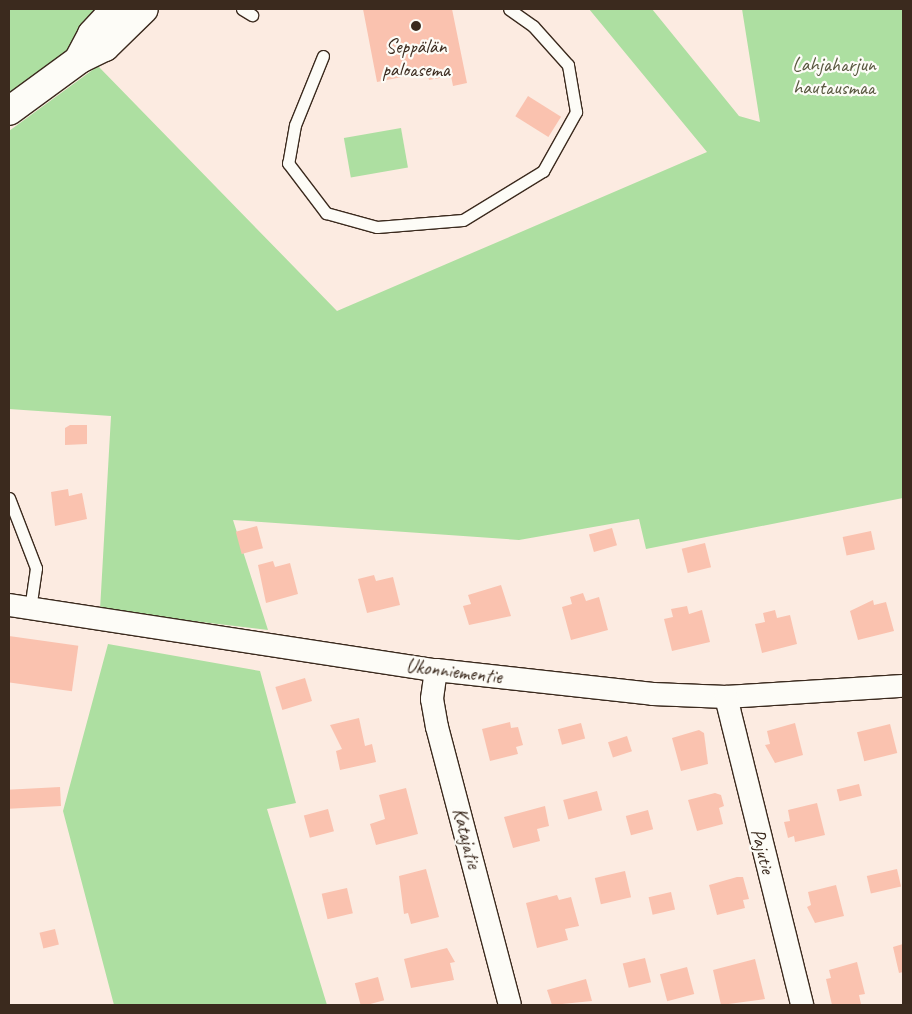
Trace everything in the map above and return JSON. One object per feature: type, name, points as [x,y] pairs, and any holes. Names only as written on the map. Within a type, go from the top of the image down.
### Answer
[{"type":"main road","points":[[80,58],[92,34],[115,9]]},
{"type":"main road","points":[[9,111],[80,58],[105,47],[144,9]]},
{"type":"street","name":"Ukonniementie","points":[[19,607],[436,670],[600,689],[726,697],[903,686]]},
{"type":"street","name":"Katajatie","points":[[436,670],[432,700],[437,727],[510,1005]]},
{"type":"street","name":"Pajutie","points":[[726,697],[802,1005]]},
{"type":"lane","points":[[322,56],[295,125],[288,163],[326,213],[377,227],[463,220],[543,171],[576,112],[568,65],[533,26],[509,9]]},
{"type":"lane","points":[[9,498],[36,568],[19,607]]},
{"type":"green space","points":[[9,9],[100,9],[73,49],[9,93]]},
{"type":"green space","name":"Lahjaharjun hautausmaa","points":[[589,9],[652,9],[739,116],[760,122],[742,9],[903,9],[903,498],[646,549],[639,519],[519,540],[233,520],[268,630],[100,610],[111,416],[9,409],[9,131],[98,66],[337,311],[707,152]]},
{"type":"green space","points":[[401,128],[408,167],[351,177],[344,138]]},
{"type":"green space","points":[[108,644],[260,671],[296,803],[267,809],[327,1005],[114,1005],[63,811]]},
{"type":"building","points":[[363,9],[452,9],[467,83],[453,86],[451,76],[429,80],[427,72],[377,82]]},
{"type":"building","points":[[528,96],[561,117],[548,137],[515,116]]},
{"type":"building","points":[[70,425],[87,425],[87,444],[65,445],[65,428]]},
{"type":"building","points":[[68,489],[69,496],[82,493],[87,519],[55,526],[51,492]]},
{"type":"building","points":[[257,526],[263,548],[242,554],[236,532]]},
{"type":"building","points":[[612,528],[617,545],[594,552],[589,535]]},
{"type":"building","points":[[871,531],[875,550],[847,556],[843,537]]},
{"type":"building","points":[[705,543],[711,567],[688,573],[682,549]]},
{"type":"building","points":[[273,561],[275,567],[290,563],[298,594],[266,603],[258,565]]},
{"type":"building","points":[[374,575],[376,581],[393,577],[400,605],[367,613],[358,579]]},
{"type":"building","points":[[501,585],[511,616],[469,625],[463,606],[471,604],[468,595]]},
{"type":"building","points":[[583,593],[586,601],[599,597],[608,630],[571,640],[562,607],[572,604],[570,597]]},
{"type":"building","points":[[873,600],[874,605],[886,602],[894,631],[858,640],[850,611]]},
{"type":"building","points":[[687,606],[689,614],[702,610],[710,642],[672,651],[664,619],[673,617],[671,609]]},
{"type":"building","points":[[775,610],[777,618],[790,615],[797,644],[762,653],[755,624],[765,622],[763,613]]},
{"type":"building","points":[[9,636],[78,646],[72,691],[9,682]]},
{"type":"building","points":[[305,678],[312,701],[282,710],[275,687]]},
{"type":"building","points":[[359,718],[365,746],[372,744],[376,762],[340,770],[336,751],[342,749],[330,725]]},
{"type":"building","points":[[510,722],[511,728],[518,727],[523,745],[516,747],[518,754],[490,761],[482,729]]},
{"type":"building","points":[[581,723],[585,738],[562,745],[558,729]]},
{"type":"building","points":[[795,723],[803,755],[775,763],[765,745],[770,744],[767,731]]},
{"type":"building","points":[[890,724],[897,753],[864,761],[857,732]]},
{"type":"building","points":[[699,730],[704,733],[708,764],[681,771],[672,738]]},
{"type":"building","points":[[627,736],[632,751],[613,757],[608,742]]},
{"type":"building","points":[[859,784],[862,796],[840,801],[837,790]]},
{"type":"building","points":[[60,787],[61,806],[9,809],[9,790]]},
{"type":"building","points":[[406,788],[418,834],[376,845],[370,824],[385,819],[379,795]]},
{"type":"building","points":[[597,791],[602,810],[568,819],[563,800]]},
{"type":"building","points":[[715,793],[721,795],[724,806],[719,808],[723,824],[697,831],[688,800]]},
{"type":"building","points":[[817,803],[825,835],[795,842],[794,836],[788,838],[784,822],[790,821],[788,810]]},
{"type":"building","points":[[545,806],[549,826],[537,829],[540,841],[513,848],[504,817]]},
{"type":"building","points":[[328,809],[334,831],[310,838],[304,815]]},
{"type":"building","points":[[648,810],[653,829],[631,835],[626,816]]},
{"type":"building","points":[[426,869],[439,917],[411,924],[408,913],[404,914],[399,876]]},
{"type":"building","points":[[897,869],[901,887],[871,894],[867,876]]},
{"type":"building","points":[[625,871],[631,897],[601,904],[595,878]]},
{"type":"building","points":[[743,877],[749,899],[743,900],[745,908],[717,915],[709,885]]},
{"type":"building","points":[[836,885],[844,916],[815,923],[807,907],[811,905],[808,892]]},
{"type":"building","points":[[347,888],[353,913],[328,919],[322,894]]},
{"type":"building","points":[[671,892],[675,910],[653,915],[649,897]]},
{"type":"building","points":[[557,895],[559,900],[571,897],[579,926],[565,929],[568,940],[537,948],[526,903]]},
{"type":"building","points":[[55,929],[59,945],[43,948],[39,933]]},
{"type":"building","points":[[903,944],[903,972],[899,973],[893,947]]},
{"type":"building","points":[[447,948],[455,962],[450,963],[454,980],[411,988],[404,959]]},
{"type":"building","points":[[645,958],[651,982],[629,988],[623,964]]},
{"type":"building","points":[[755,959],[765,999],[721,1005],[713,970]]},
{"type":"building","points":[[857,962],[865,994],[859,995],[861,1004],[832,1005],[826,979],[831,978],[829,970]]},
{"type":"building","points":[[687,967],[694,994],[667,1001],[660,974]]},
{"type":"building","points":[[378,977],[384,1000],[361,1005],[355,983]]},
{"type":"building","points":[[586,979],[592,1001],[552,1005],[547,990]]},
{"type":"place","name":"Seppälän paloasema","points":[[416,26]]}]
